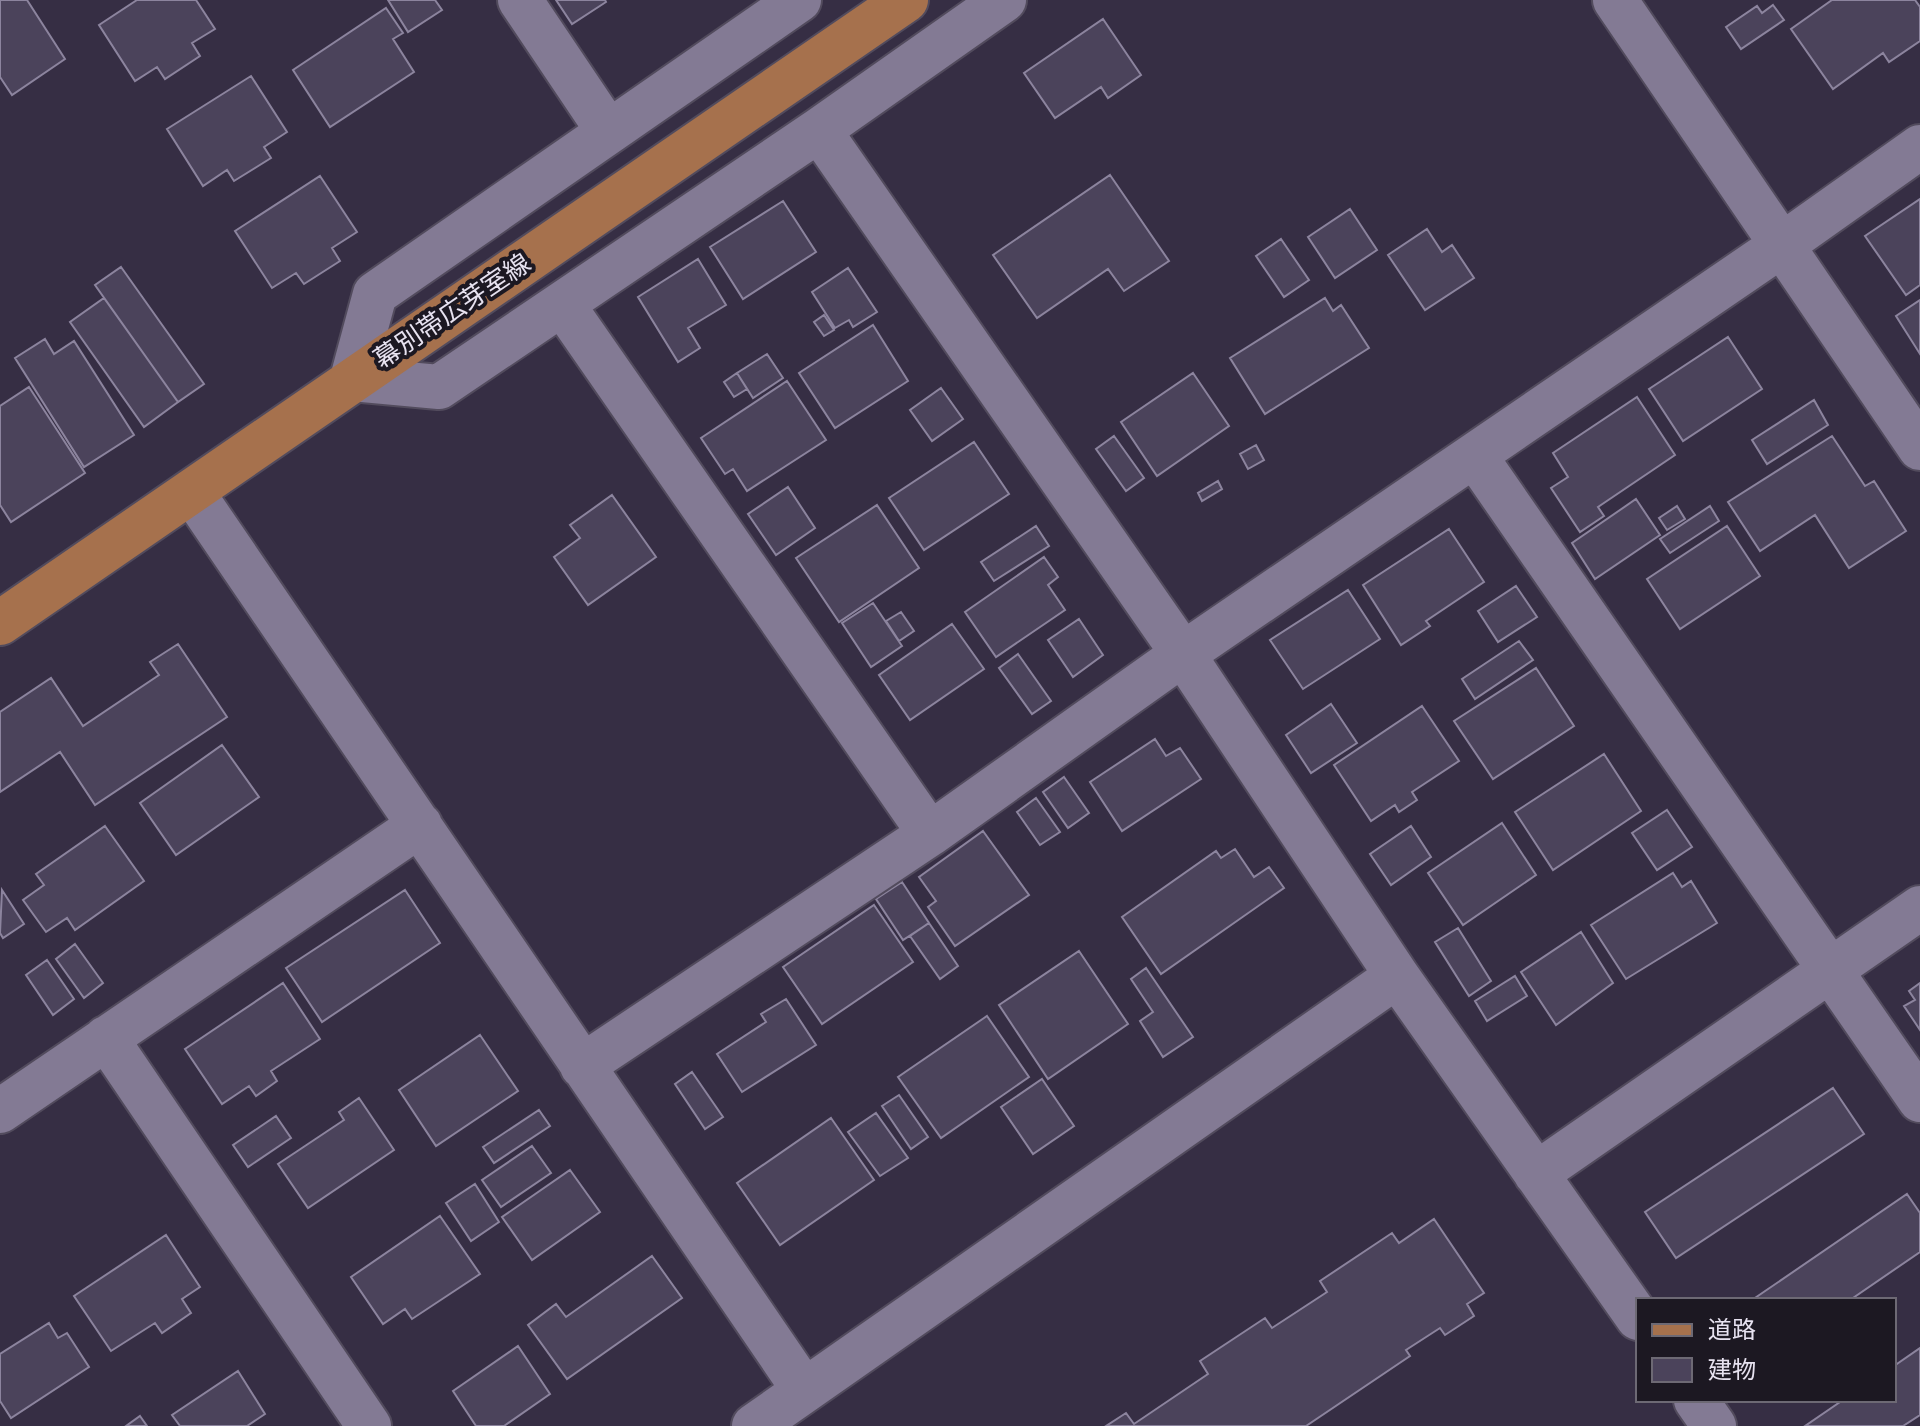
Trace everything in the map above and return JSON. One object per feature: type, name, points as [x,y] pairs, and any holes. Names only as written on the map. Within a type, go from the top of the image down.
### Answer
[{"type":"main road","name":"幕別帯広芽室線","points":[[0,623],[906,0]]},
{"type":"street","points":[[520,0],[608,131]]},
{"type":"street","points":[[799,0],[375,294],[352,379],[439,387],[819,130],[1004,0]]},
{"type":"street","points":[[1615,0],[1920,448]]},
{"type":"street","points":[[819,130],[1183,654],[1397,976],[1636,1315]]},
{"type":"street","points":[[582,1066],[930,834],[1183,654],[1782,245],[1920,147]]},
{"type":"street","points":[[563,305],[930,834]]},
{"type":"street","points":[[1475,456],[1920,1100]]},
{"type":"street","points":[[192,492],[804,1390]]},
{"type":"street","points":[[0,1111],[420,825]]},
{"type":"street","points":[[1536,1174],[1920,908]]},
{"type":"street","points":[[754,1426],[1397,976]]},
{"type":"street","points":[[106,1038],[369,1426]]},
{"type":"street","points":[[1697,1402],[1714,1426]]},
{"type":"building","points":[[0,0],[27,0],[65,59],[12,95],[0,77]]},
{"type":"building","points":[[137,0],[196,0],[215,29],[192,43],[200,56],[165,79],[157,67],[135,81],[99,25]]},
{"type":"building","points":[[388,0],[435,0],[442,10],[408,32]]},
{"type":"building","points":[[556,0],[605,0],[606,2],[572,24]]},
{"type":"building","points":[[1832,0],[1915,0],[1920,7],[1920,41],[1889,62],[1883,53],[1833,89],[1791,29]]},
{"type":"building","points":[[1773,5],[1784,20],[1741,49],[1726,27],[1757,6],[1762,13]]},
{"type":"building","points":[[386,8],[403,33],[393,39],[414,72],[330,127],[293,70]]},
{"type":"building","points":[[1103,19],[1141,75],[1108,98],[1101,87],[1055,118],[1024,73]]},
{"type":"building","points":[[251,76],[287,132],[264,147],[271,158],[234,181],[227,170],[203,186],[167,129]]},
{"type":"building","points":[[1110,175],[1169,261],[1124,291],[1108,269],[1037,318],[993,255]]},
{"type":"building","points":[[320,176],[357,232],[332,248],[340,261],[304,284],[296,273],[272,288],[235,231]]},
{"type":"building","points":[[1920,199],[1920,285],[1906,295],[1865,236]]},
{"type":"building","points":[[783,201],[816,252],[743,299],[710,247]]},
{"type":"building","points":[[1350,209],[1377,250],[1335,278],[1308,237]]},
{"type":"building","points":[[1427,229],[1442,252],[1452,245],[1474,278],[1425,310],[1388,255]]},
{"type":"building","points":[[1281,239],[1309,280],[1284,297],[1256,256]]},
{"type":"building","points":[[698,259],[726,305],[688,328],[700,348],[678,362],[638,297]]},
{"type":"building","points":[[121,267],[204,384],[178,402],[95,285]]},
{"type":"building","points":[[848,268],[877,312],[853,327],[849,320],[835,328],[812,292]]},
{"type":"building","points":[[104,298],[178,402],[144,427],[70,322]]},
{"type":"building","points":[[1325,298],[1333,311],[1341,305],[1369,348],[1265,414],[1230,358]]},
{"type":"building","points":[[1920,300],[1920,354],[1896,316]]},
{"type":"building","points":[[824,315],[834,330],[824,336],[814,322]]},
{"type":"building","points":[[873,325],[908,381],[835,428],[799,373]]},
{"type":"building","points":[[1728,337],[1762,389],[1683,441],[1649,389]]},
{"type":"building","points":[[45,339],[54,354],[74,341],[134,435],[84,467],[15,358]]},
{"type":"building","points":[[767,354],[783,378],[753,398],[737,373]]},
{"type":"building","points":[[737,373],[747,389],[734,397],[724,382]]},
{"type":"building","points":[[1193,373],[1229,426],[1157,476],[1121,422]]},
{"type":"building","points":[[787,381],[826,440],[747,491],[733,469],[725,474],[701,438]]},
{"type":"building","points":[[29,387],[85,473],[11,522],[0,505],[0,406]]},
{"type":"building","points":[[941,388],[963,419],[932,441],[910,410]]},
{"type":"building","points":[[1637,397],[1675,455],[1598,507],[1604,516],[1580,532],[1551,488],[1568,477],[1553,453]]},
{"type":"building","points":[[1814,400],[1828,425],[1767,464],[1752,440]]},
{"type":"building","points":[[1114,436],[1144,478],[1126,491],[1096,449]]},
{"type":"building","points":[[1832,436],[1865,486],[1874,481],[1906,531],[1849,568],[1815,515],[1760,551],[1728,502]]},
{"type":"building","points":[[974,442],[1009,494],[924,550],[889,498]]},
{"type":"building","points":[[1256,445],[1264,460],[1248,469],[1240,454]]},
{"type":"building","points":[[1218,481],[1222,489],[1202,501],[1198,493]]},
{"type":"building","points":[[788,487],[815,528],[776,555],[748,514]]},
{"type":"building","points":[[612,495],[656,557],[588,605],[554,557],[580,538],[570,525]]},
{"type":"building","points":[[1636,499],[1660,535],[1595,579],[1572,543]]},
{"type":"building","points":[[877,505],[919,568],[839,622],[796,558]]},
{"type":"building","points":[[1677,506],[1685,519],[1667,530],[1659,518]]},
{"type":"building","points":[[1710,506],[1719,521],[1670,553],[1660,539]]},
{"type":"building","points":[[1036,526],[1049,546],[994,581],[981,562]]},
{"type":"building","points":[[1727,526],[1760,576],[1680,629],[1647,579]]},
{"type":"building","points":[[1449,529],[1484,582],[1426,621],[1430,626],[1401,645],[1363,585]]},
{"type":"building","points":[[1044,557],[1058,577],[1048,585],[1065,610],[996,657],[965,612]]},
{"type":"building","points":[[1516,586],[1537,617],[1498,642],[1478,611]]},
{"type":"building","points":[[1348,590],[1380,639],[1303,689],[1270,640]]},
{"type":"building","points":[[873,603],[902,646],[871,667],[842,623]]},
{"type":"building","points":[[901,612],[914,631],[899,641],[886,621]]},
{"type":"building","points":[[1079,619],[1103,655],[1073,677],[1048,640]]},
{"type":"building","points":[[952,624],[984,669],[910,720],[879,675]]},
{"type":"building","points":[[1519,641],[1533,660],[1475,699],[1462,679]]},
{"type":"building","points":[[178,644],[227,717],[95,805],[60,752],[0,792],[0,712],[51,678],[83,726],[159,675],[150,662]]},
{"type":"building","points":[[1018,654],[1051,701],[1032,714],[999,668]]},
{"type":"building","points":[[1536,668],[1574,726],[1493,779],[1454,721]]},
{"type":"building","points":[[1331,704],[1357,743],[1311,773],[1286,735]]},
{"type":"building","points":[[1422,706],[1459,761],[1412,792],[1417,800],[1399,812],[1395,805],[1371,821],[1334,765]]},
{"type":"building","points":[[1155,739],[1166,756],[1180,748],[1201,779],[1122,831],[1090,782]]},
{"type":"building","points":[[222,745],[259,797],[176,855],[140,803]]},
{"type":"building","points":[[1604,754],[1641,811],[1553,870],[1515,812]]},
{"type":"building","points":[[1064,777],[1089,813],[1068,828],[1043,792]]},
{"type":"building","points":[[1036,798],[1060,832],[1040,845],[1017,812]]},
{"type":"building","points":[[1667,810],[1692,847],[1657,870],[1632,833]]},
{"type":"building","points":[[1502,823],[1536,875],[1463,925],[1428,873]]},
{"type":"building","points":[[105,826],[144,881],[75,930],[67,918],[46,932],[23,900],[44,885],[36,874]]},
{"type":"building","points":[[1411,826],[1431,857],[1391,885],[1370,854]]},
{"type":"building","points":[[983,831],[1029,895],[955,946],[928,907],[936,901],[919,877]]},
{"type":"building","points":[[1235,849],[1254,877],[1269,867],[1284,888],[1161,974],[1122,917],[1216,851],[1221,858]]},
{"type":"building","points":[[1673,873],[1682,887],[1691,881],[1717,923],[1626,979],[1591,925]]},
{"type":"building","points":[[902,882],[929,923],[903,940],[876,899]]},
{"type":"building","points":[[2,890],[24,924],[3,938],[0,933]]},
{"type":"building","points":[[405,890],[440,943],[322,1022],[286,968]]},
{"type":"building","points":[[874,905],[913,962],[822,1024],[783,967]]},
{"type":"building","points":[[929,923],[958,966],[940,979],[910,936]]},
{"type":"building","points":[[1458,928],[1491,981],[1469,996],[1435,942]]},
{"type":"building","points":[[1581,932],[1613,983],[1556,1025],[1521,972]]},
{"type":"building","points":[[75,944],[103,983],[84,998],[56,959]]},
{"type":"building","points":[[1079,951],[1128,1024],[1048,1079],[999,1005]]},
{"type":"building","points":[[47,960],[74,999],[53,1015],[26,975]]},
{"type":"building","points":[[1146,968],[1193,1037],[1163,1057],[1140,1021],[1153,1012],[1131,979]]},
{"type":"building","points":[[1515,976],[1527,996],[1487,1021],[1475,1001]]},
{"type":"building","points":[[283,983],[320,1039],[271,1071],[277,1081],[256,1096],[249,1086],[222,1104],[185,1049]]},
{"type":"building","points":[[1920,983],[1920,1030],[1904,1006],[1915,1000],[1909,991]]},
{"type":"building","points":[[786,999],[816,1045],[742,1092],[717,1054],[766,1022],[761,1014]]},
{"type":"building","points":[[987,1016],[1029,1077],[941,1138],[898,1077]]},
{"type":"building","points":[[480,1035],[518,1091],[436,1146],[399,1090]]},
{"type":"building","points":[[692,1072],[723,1117],[705,1129],[675,1084]]},
{"type":"building","points":[[1042,1079],[1074,1126],[1033,1154],[1001,1107]]},
{"type":"building","points":[[1833,1088],[1864,1134],[1676,1258],[1645,1212]]},
{"type":"building","points":[[899,1095],[928,1137],[911,1149],[882,1106]]},
{"type":"building","points":[[359,1098],[394,1150],[308,1208],[278,1164],[344,1120],[339,1112]]},
{"type":"building","points":[[539,1110],[550,1126],[494,1163],[483,1147]]},
{"type":"building","points":[[876,1113],[908,1158],[880,1176],[848,1132]]},
{"type":"building","points":[[276,1116],[291,1138],[248,1167],[233,1145]]},
{"type":"building","points":[[831,1118],[874,1180],[780,1245],[737,1183]]},
{"type":"building","points":[[532,1146],[551,1173],[501,1207],[482,1180]]},
{"type":"building","points":[[570,1170],[600,1212],[532,1260],[502,1217]]},
{"type":"building","points":[[475,1184],[499,1222],[471,1241],[446,1203]]},
{"type":"building","points":[[1907,1194],[1920,1213],[1920,1252],[1853,1298],[1755,1298]]},
{"type":"building","points":[[440,1216],[480,1274],[412,1319],[405,1309],[383,1324],[351,1277]]},
{"type":"building","points":[[1434,1219],[1484,1293],[1467,1304],[1474,1316],[1445,1335],[1440,1328],[1406,1350],[1410,1356],[1306,1426],[1106,1426],[1126,1413],[1134,1424],[1208,1374],[1200,1361],[1265,1318],[1272,1328],[1327,1292],[1320,1281],[1392,1233],[1399,1243]]},
{"type":"building","points":[[166,1235],[200,1287],[182,1299],[191,1313],[162,1333],[155,1323],[111,1351],[74,1296]]},
{"type":"building","points":[[652,1256],[682,1298],[567,1379],[528,1325],[556,1304],[566,1317]]},
{"type":"building","points":[[49,1323],[58,1338],[67,1333],[89,1367],[11,1418],[0,1401],[0,1354]]},
{"type":"building","points":[[518,1346],[550,1394],[504,1426],[476,1426],[453,1391]]},
{"type":"building","points":[[1920,1348],[1920,1415],[1903,1426],[1805,1426],[1840,1402],[1896,1402],[1896,1365]]},
{"type":"building","points":[[238,1371],[265,1414],[247,1426],[180,1426],[172,1415]]},
{"type":"building","points":[[140,1416],[147,1426],[126,1426]]}]
